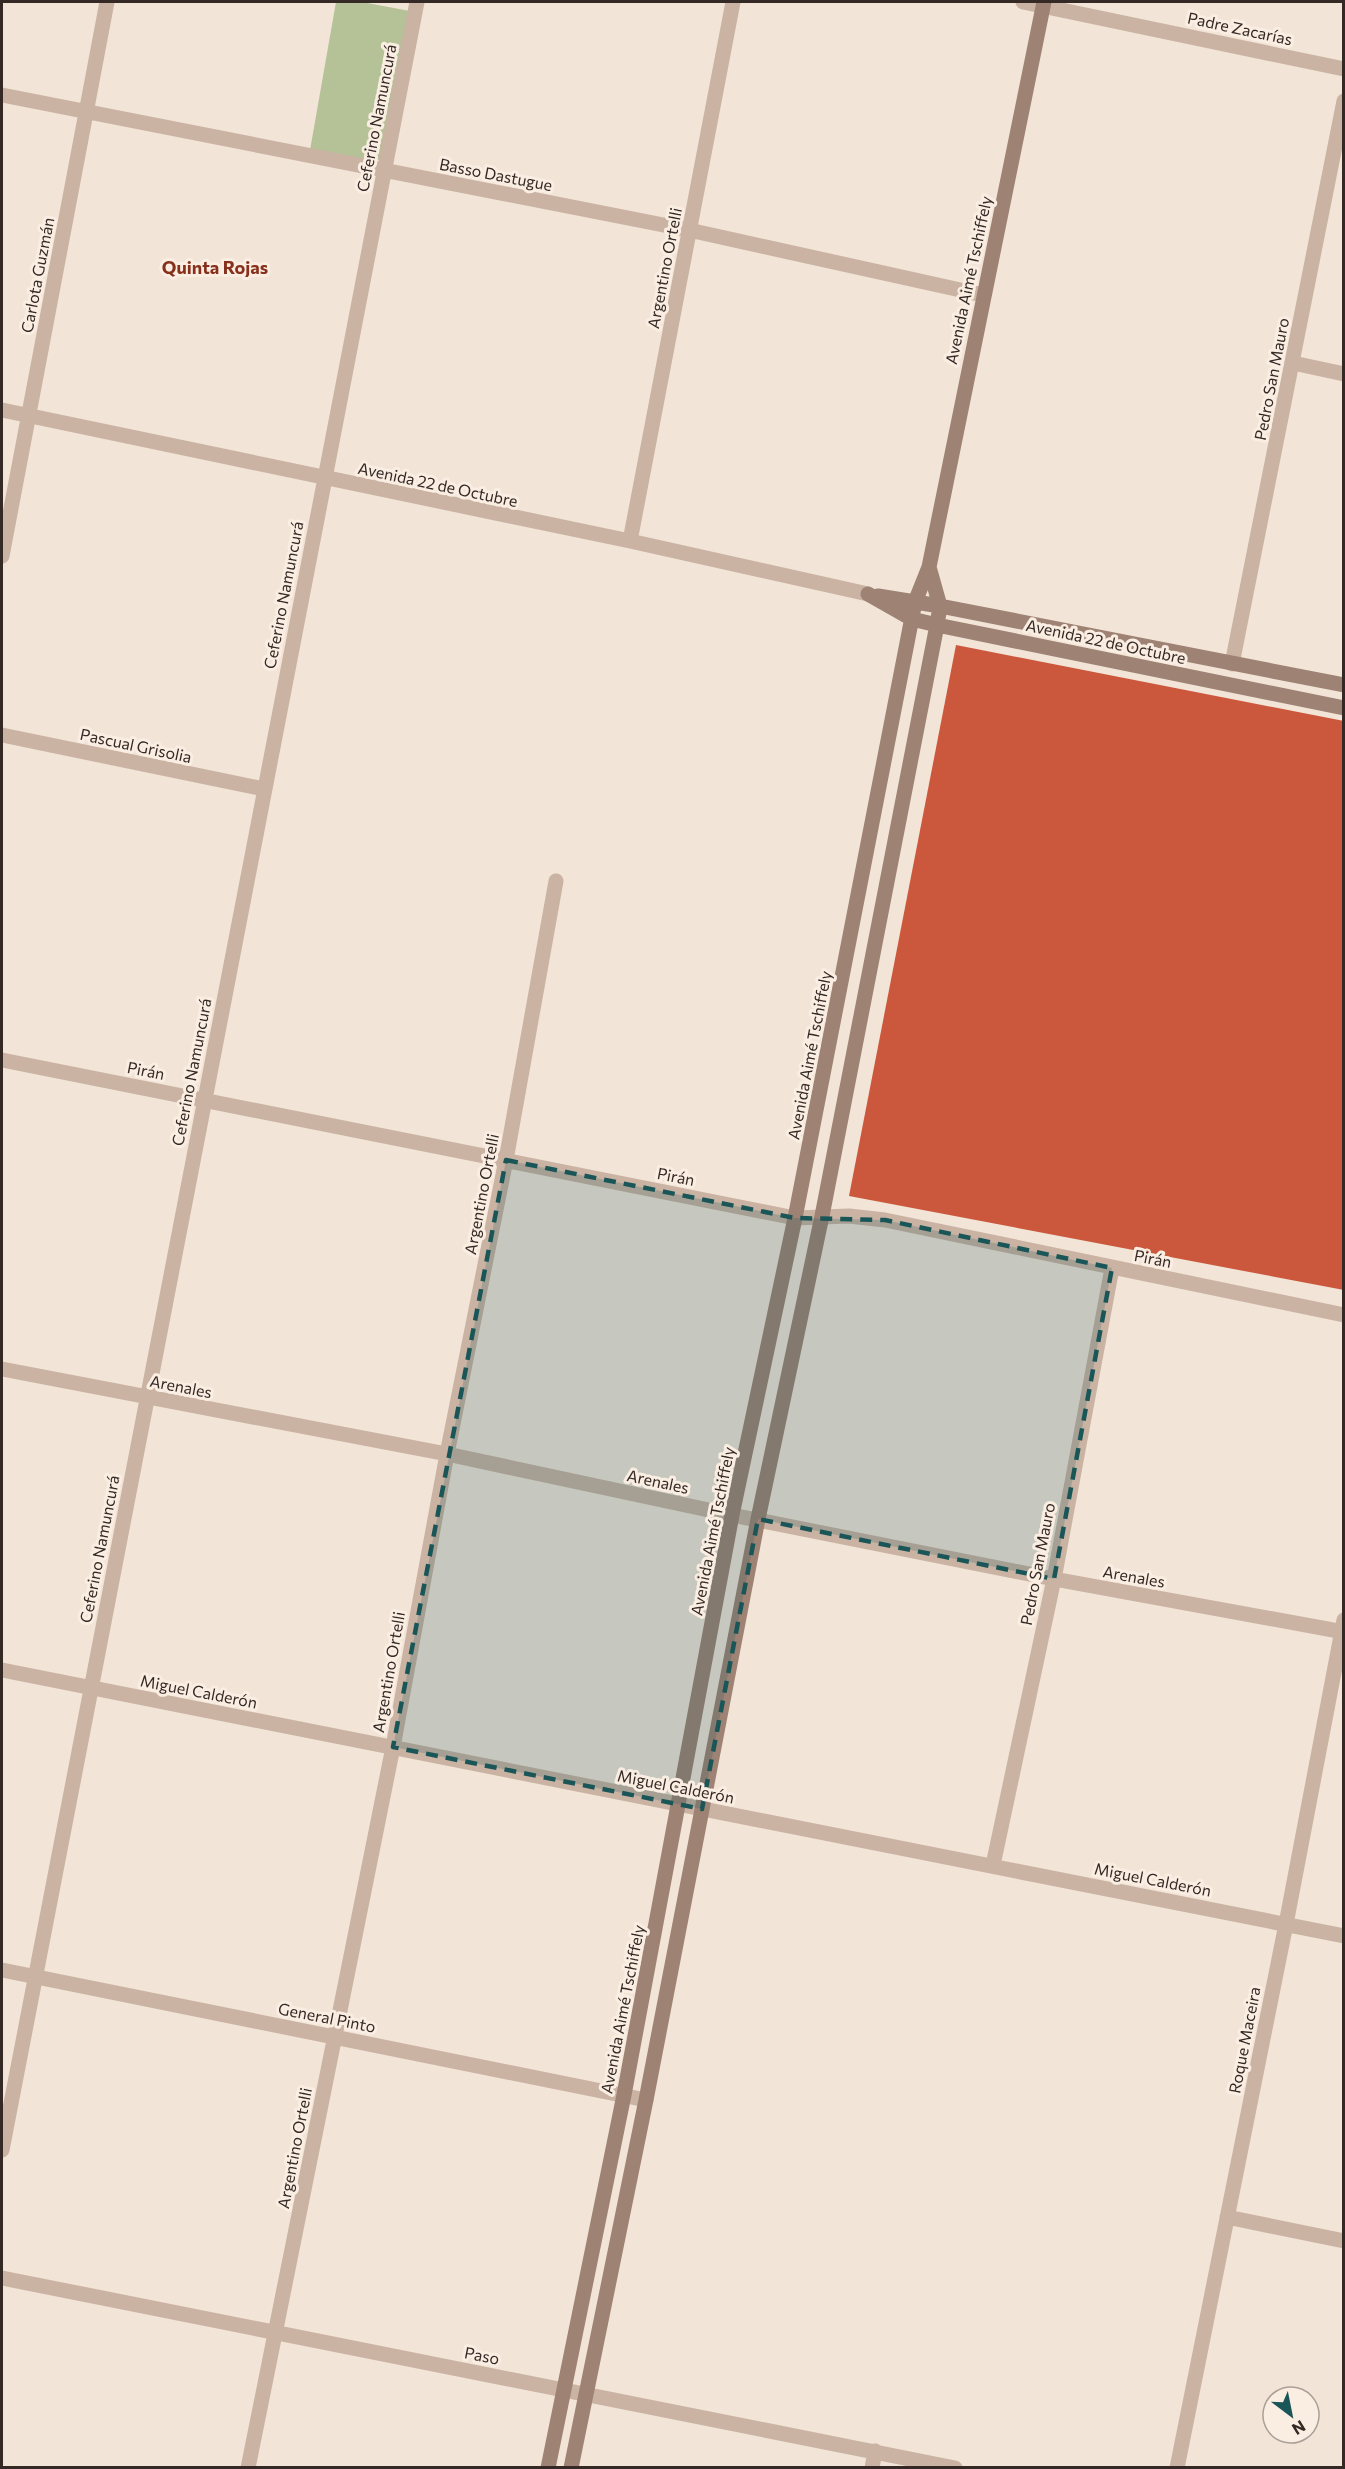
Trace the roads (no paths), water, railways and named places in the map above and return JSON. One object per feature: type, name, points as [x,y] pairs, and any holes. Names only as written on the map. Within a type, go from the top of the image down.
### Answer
[{"type":"main road","name":"Avenida Aimé Tschiffely","points":[[548,2468],[624,2095],[732,1515],[795,1218],[915,602],[929,567],[1043,4]]},
{"type":"main road","points":[[571,2468],[646,2100],[758,1520],[822,1216],[937,625],[940,606],[929,567]]},
{"type":"main road","name":"Avenida 22 de Octubre","points":[[868,594],[1344,685]]},
{"type":"main road","name":"Avenida 22 de Octubre","points":[[868,594],[912,619],[937,625],[1344,708]]},
{"type":"street","name":"Carlota Guzmán","points":[[2,556],[107,2]]},
{"type":"street","name":"Ceferino Namuncurá","points":[[2,2150],[203,1100],[417,2]]},
{"type":"street","name":"Argentino Ortelli","points":[[630,541],[733,2]]},
{"type":"street","name":"Padre Zacarías","points":[[1023,2],[1043,4],[1344,69]]},
{"type":"street","name":"Basso Dastugue","points":[[2,95],[689,230],[983,295]]},
{"type":"street","name":"Pedro San Mauro","points":[[1232,664],[1344,101]]},
{"type":"street","points":[[1293,363],[1344,374]]},
{"type":"street","name":"Avenida 22 de Octubre","points":[[2,410],[630,541],[868,594]]},
{"type":"street","name":"Pascual Grisolia","points":[[2,735],[264,789]]},
{"type":"street","name":"Argentino Ortelli","points":[[248,2468],[393,1748],[447,1454],[507,1160],[556,881]]},
{"type":"street","name":"Pirán","points":[[2,1060],[795,1218],[822,1216],[885,1220],[1344,1315]]},
{"type":"street","name":"Pedro San Mauro","points":[[993,1865],[1054,1579],[1112,1268]]},
{"type":"street","name":"Arenales","points":[[2,1370],[447,1454],[732,1515],[1054,1579],[1343,1628]]},
{"type":"street","name":"Roque Maceira","points":[[1177,2468],[1343,1628]]},
{"type":"street","name":"Miguel Calderón","points":[[2,1670],[1344,1936]]},
{"type":"street","name":"General Pinto","points":[[2,1970],[646,2100]]},
{"type":"street","points":[[1227,2217],[1344,2241]]},
{"type":"street","name":"Paso","points":[[2,2278],[955,2468]]},
{"type":"street","points":[[872,2468],[875,2451]]},
{"type":"district","name":"Quinta Rojas","points":[[215,267]]}]
